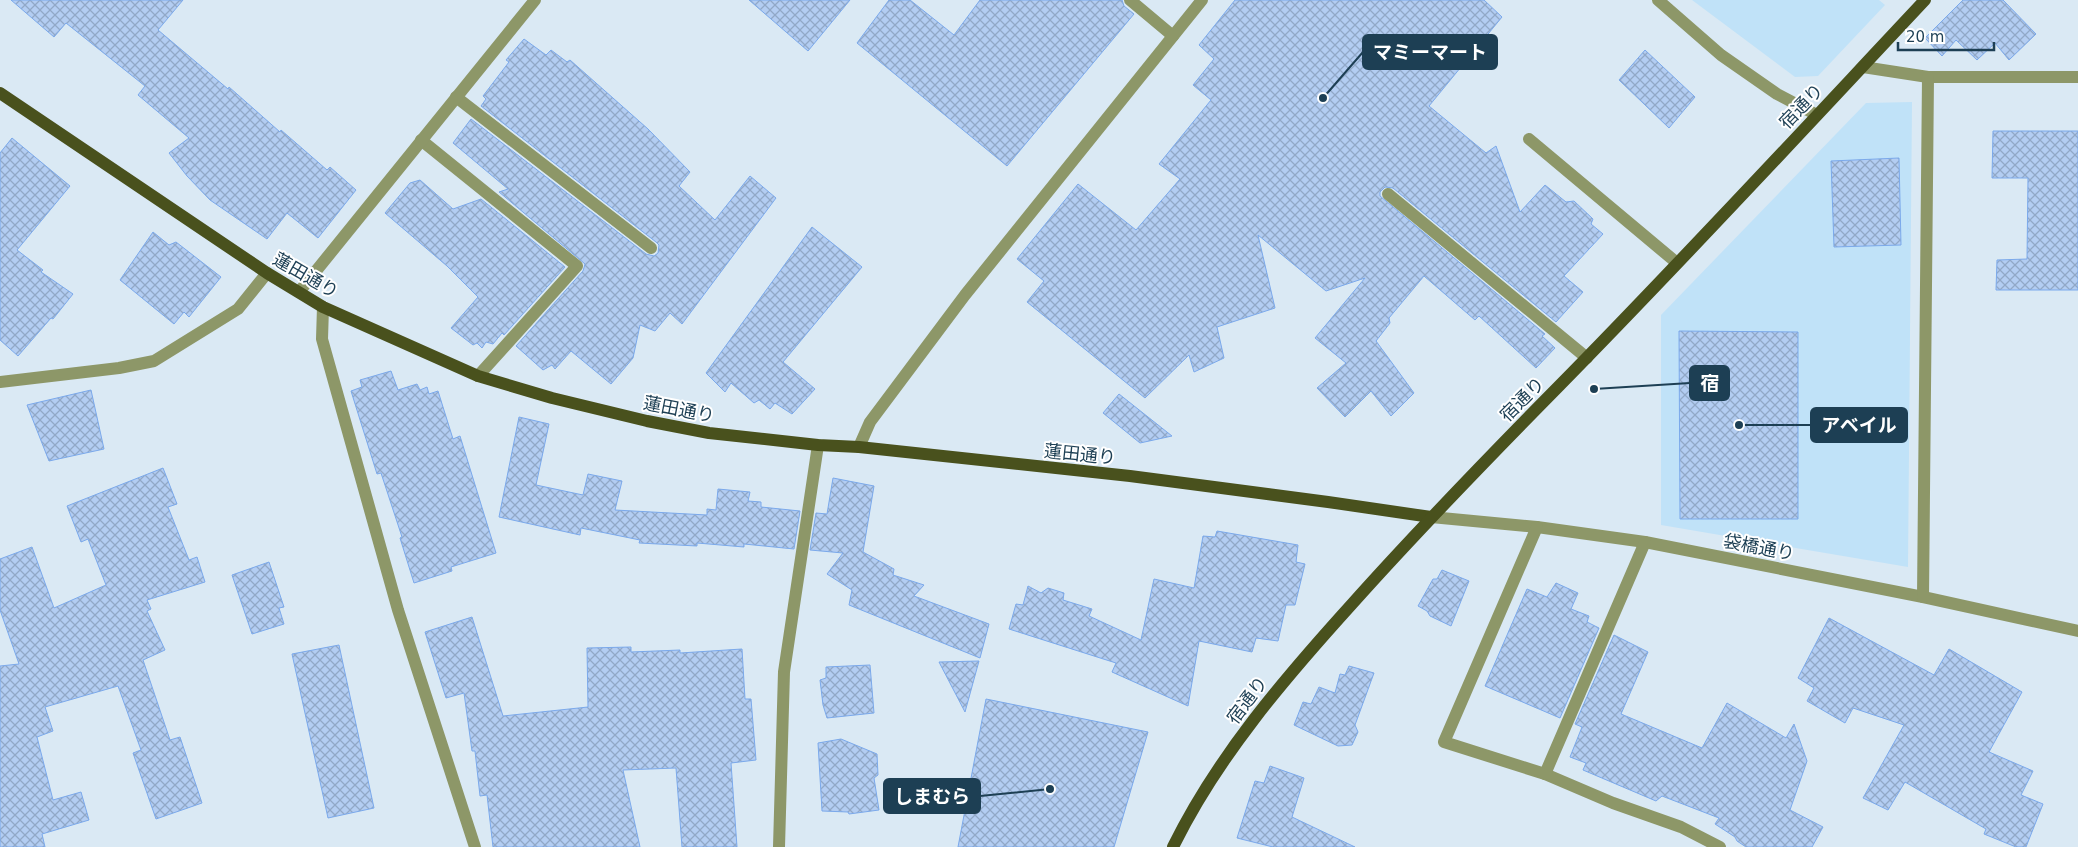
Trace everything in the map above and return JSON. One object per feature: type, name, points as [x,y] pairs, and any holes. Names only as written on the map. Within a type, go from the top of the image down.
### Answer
[{"type":"main road","name":"宿通り","points":[[1173,847],[1188,816],[1238,741],[1290,672],[1431,517],[1587,358],[1926,0]]},
{"type":"main road","name":"蓮田通り","points":[[0,93],[267,273],[322,307],[478,376],[552,398],[647,421],[710,433],[1130,476],[1431,517]]},
{"type":"street","points":[[299,292],[535,0]]},
{"type":"street","points":[[1130,0],[1174,36]]},
{"type":"street","points":[[859,447],[870,422],[965,295],[1202,0]]},
{"type":"street","points":[[1658,0],[1721,54],[1777,94],[1817,115]]},
{"type":"street","points":[[1862,68],[1928,77],[2078,77]]},
{"type":"street","points":[[1922,597],[1928,77]]},
{"type":"street","points":[[456,97],[651,248]]},
{"type":"street","points":[[1529,139],[1676,263]]},
{"type":"street","points":[[421,140],[577,266],[478,376]]},
{"type":"street","points":[[1388,194],[1587,358]]},
{"type":"street","points":[[0,382],[109,370],[154,361],[238,309],[267,273]]},
{"type":"street","points":[[322,307],[322,338],[398,610],[475,847]]},
{"type":"street","points":[[779,847],[784,672],[818,445]]},
{"type":"street","name":"袋橋通り","points":[[1431,517],[1538,527],[1645,542],[1922,597],[2078,631]]},
{"type":"street","points":[[1538,527],[1444,742],[1545,774],[1613,803],[1681,827],[1720,847]]},
{"type":"street","points":[[1545,774],[1645,542]]},
{"type":"shaded area","points":[[1692,0],[1879,0],[1885,5],[1818,76],[1795,77]]},
{"type":"shaded area","points":[[1912,102],[1908,567],[1661,525],[1661,315],[1866,103]]},
{"type":"building","points":[[11,0],[183,0],[158,30],[327,170],[330,167],[356,190],[318,238],[287,213],[267,239],[210,200],[187,176],[169,153],[189,138],[138,95],[145,86],[66,23],[54,37]]},
{"type":"building","points":[[749,0],[850,0],[808,51]]},
{"type":"building","points":[[889,0],[910,0],[954,35],[980,0],[1122,0],[1124,6],[1134,14],[1007,166],[857,43]]},
{"type":"building","points":[[1235,0],[1484,0],[1502,17],[1429,106],[1486,153],[1496,146],[1520,212],[1545,185],[1566,202],[1574,201],[1593,219],[1591,224],[1603,234],[1564,276],[1583,292],[1556,322],[1393,188],[1385,187],[1380,192],[1380,196],[1545,334],[1542,336],[1555,348],[1536,368],[1479,316],[1475,320],[1424,276],[1389,318],[1390,323],[1376,341],[1414,393],[1391,416],[1371,391],[1345,417],[1317,388],[1346,363],[1315,338],[1365,278],[1326,291],[1258,235],[1275,308],[1217,327],[1224,358],[1194,372],[1189,355],[1145,398],[1027,302],[1044,281],[1017,259],[1078,184],[1136,230],[1180,179],[1159,164],[1211,100],[1193,85],[1214,59],[1199,45]]},
{"type":"building","points":[[1963,0],[2003,0],[2036,34],[2009,60],[1995,43],[1977,60],[1956,40],[1942,56],[1925,38]]},
{"type":"building","points":[[524,39],[546,55],[551,50],[567,62],[570,60],[648,129],[690,172],[679,186],[715,220],[750,176],[776,198],[682,324],[670,313],[655,331],[640,325],[633,358],[611,384],[571,351],[555,369],[552,365],[543,370],[516,346],[583,271],[585,264],[499,192],[508,189],[453,143],[471,119],[646,254],[654,256],[658,253],[659,245],[656,242],[481,106],[486,99],[483,96],[509,62],[506,60]]},
{"type":"building","points":[[1645,50],[1695,97],[1669,128],[1619,80]]},
{"type":"building","points":[[1993,131],[2078,131],[2078,290],[1996,290],[1997,260],[2027,259],[2028,178],[1992,178]]},
{"type":"building","points":[[12,138],[70,186],[17,250],[43,270],[41,272],[73,294],[53,319],[51,318],[18,356],[0,340],[0,153]]},
{"type":"building","points":[[1899,158],[1901,245],[1834,247],[1831,161]]},
{"type":"building","points":[[420,180],[453,209],[481,199],[565,267],[504,335],[502,333],[493,344],[486,342],[482,348],[477,343],[473,345],[451,328],[478,297],[447,266],[385,213],[410,183]]},
{"type":"building","points":[[812,227],[862,267],[783,362],[815,389],[792,414],[775,403],[770,409],[759,400],[754,403],[731,383],[725,392],[706,373]]},
{"type":"building","points":[[153,232],[169,245],[176,242],[221,277],[189,317],[184,312],[174,324],[120,280]]},
{"type":"building","points":[[1679,331],[1798,332],[1798,519],[1680,519]]},
{"type":"building","points":[[391,371],[398,390],[417,384],[420,390],[427,387],[429,394],[438,391],[453,439],[460,436],[496,553],[451,567],[452,571],[414,583],[400,538],[402,537],[381,473],[377,474],[351,391],[362,387],[360,380]]},
{"type":"building","points":[[91,390],[104,449],[49,461],[27,405]]},
{"type":"building","points":[[1119,394],[1172,436],[1140,443],[1103,413]]},
{"type":"building","points":[[519,417],[549,424],[536,485],[583,495],[588,474],[622,481],[615,510],[707,515],[707,509],[716,510],[718,489],[750,492],[748,501],[761,502],[761,507],[800,511],[794,549],[744,544],[744,547],[697,543],[697,546],[639,543],[640,540],[581,528],[580,535],[499,517]]},
{"type":"building","points":[[163,468],[177,504],[168,507],[189,560],[197,557],[205,582],[147,600],[151,609],[147,611],[165,650],[143,660],[170,740],[180,737],[202,803],[156,819],[133,753],[141,750],[118,686],[45,707],[53,731],[37,737],[53,800],[81,792],[89,820],[42,834],[45,847],[0,847],[0,666],[19,664],[0,610],[0,559],[32,547],[54,608],[106,585],[88,539],[81,542],[67,506]]},
{"type":"building","points":[[833,478],[874,486],[863,552],[894,569],[893,575],[924,585],[914,596],[989,624],[980,658],[849,605],[852,590],[827,574],[843,553],[810,550],[816,513],[827,514]]},
{"type":"building","points":[[1217,531],[1298,545],[1296,562],[1305,564],[1295,605],[1286,605],[1278,641],[1256,638],[1252,652],[1199,641],[1188,706],[1112,672],[1116,663],[1009,629],[1016,604],[1023,605],[1028,586],[1041,593],[1048,588],[1064,593],[1063,600],[1092,609],[1089,616],[1141,640],[1154,579],[1194,588],[1203,536],[1215,537]]},
{"type":"building","points":[[269,562],[284,607],[279,608],[284,624],[252,634],[232,575]]},
{"type":"building","points":[[1442,570],[1469,581],[1451,626],[1430,616],[1427,611],[1418,606],[1433,579],[1437,579]]},
{"type":"building","points":[[1556,583],[1578,593],[1571,609],[1589,616],[1587,622],[1599,628],[1560,718],[1485,686],[1527,589],[1547,597]]},
{"type":"building","points":[[472,617],[503,716],[588,707],[587,648],[631,647],[631,652],[680,650],[680,653],[742,649],[745,699],[751,699],[756,760],[731,763],[737,847],[682,847],[676,768],[623,770],[640,847],[493,847],[487,795],[480,796],[475,751],[472,751],[464,693],[446,698],[425,632]]},
{"type":"building","points":[[1829,618],[1934,675],[1949,649],[2022,692],[1989,752],[2033,771],[2021,795],[2043,804],[2026,847],[2016,847],[1984,834],[1986,829],[1905,782],[1888,810],[1863,798],[1904,725],[1853,708],[1845,723],[1807,701],[1814,688],[1798,678]]},
{"type":"building","points":[[1614,635],[1648,652],[1621,714],[1702,748],[1727,703],[1786,738],[1794,724],[1807,761],[1790,810],[1823,827],[1812,847],[1746,847],[1715,824],[1719,818],[1662,796],[1656,801],[1583,770],[1586,763],[1570,757],[1582,727],[1575,724]]},
{"type":"building","points":[[339,645],[374,808],[328,818],[292,654]]},
{"type":"building","points":[[979,661],[965,712],[939,662]]},
{"type":"building","points":[[870,665],[874,713],[827,718],[823,705],[820,680],[826,678],[826,667]]},
{"type":"building","points":[[1349,666],[1374,673],[1355,725],[1358,732],[1352,745],[1338,746],[1294,725],[1303,702],[1311,704],[1319,687],[1335,693],[1340,674],[1345,675]]},
{"type":"building","points":[[986,699],[1148,732],[1114,847],[958,847]]},
{"type":"building","points":[[841,739],[877,754],[878,775],[874,778],[879,810],[849,814],[848,812],[822,811],[818,743]]},
{"type":"building","points":[[1270,766],[1304,778],[1292,817],[1355,847],[1273,847],[1237,838],[1255,781],[1264,783]]},
{"type":"place","name":"マミーマート","points":[[1323,98]]},
{"type":"place","name":"宿","points":[[1594,389]]},
{"type":"place","name":"アベイル","points":[[1739,425]]},
{"type":"place","name":"しまむら","points":[[1050,789]]}]
